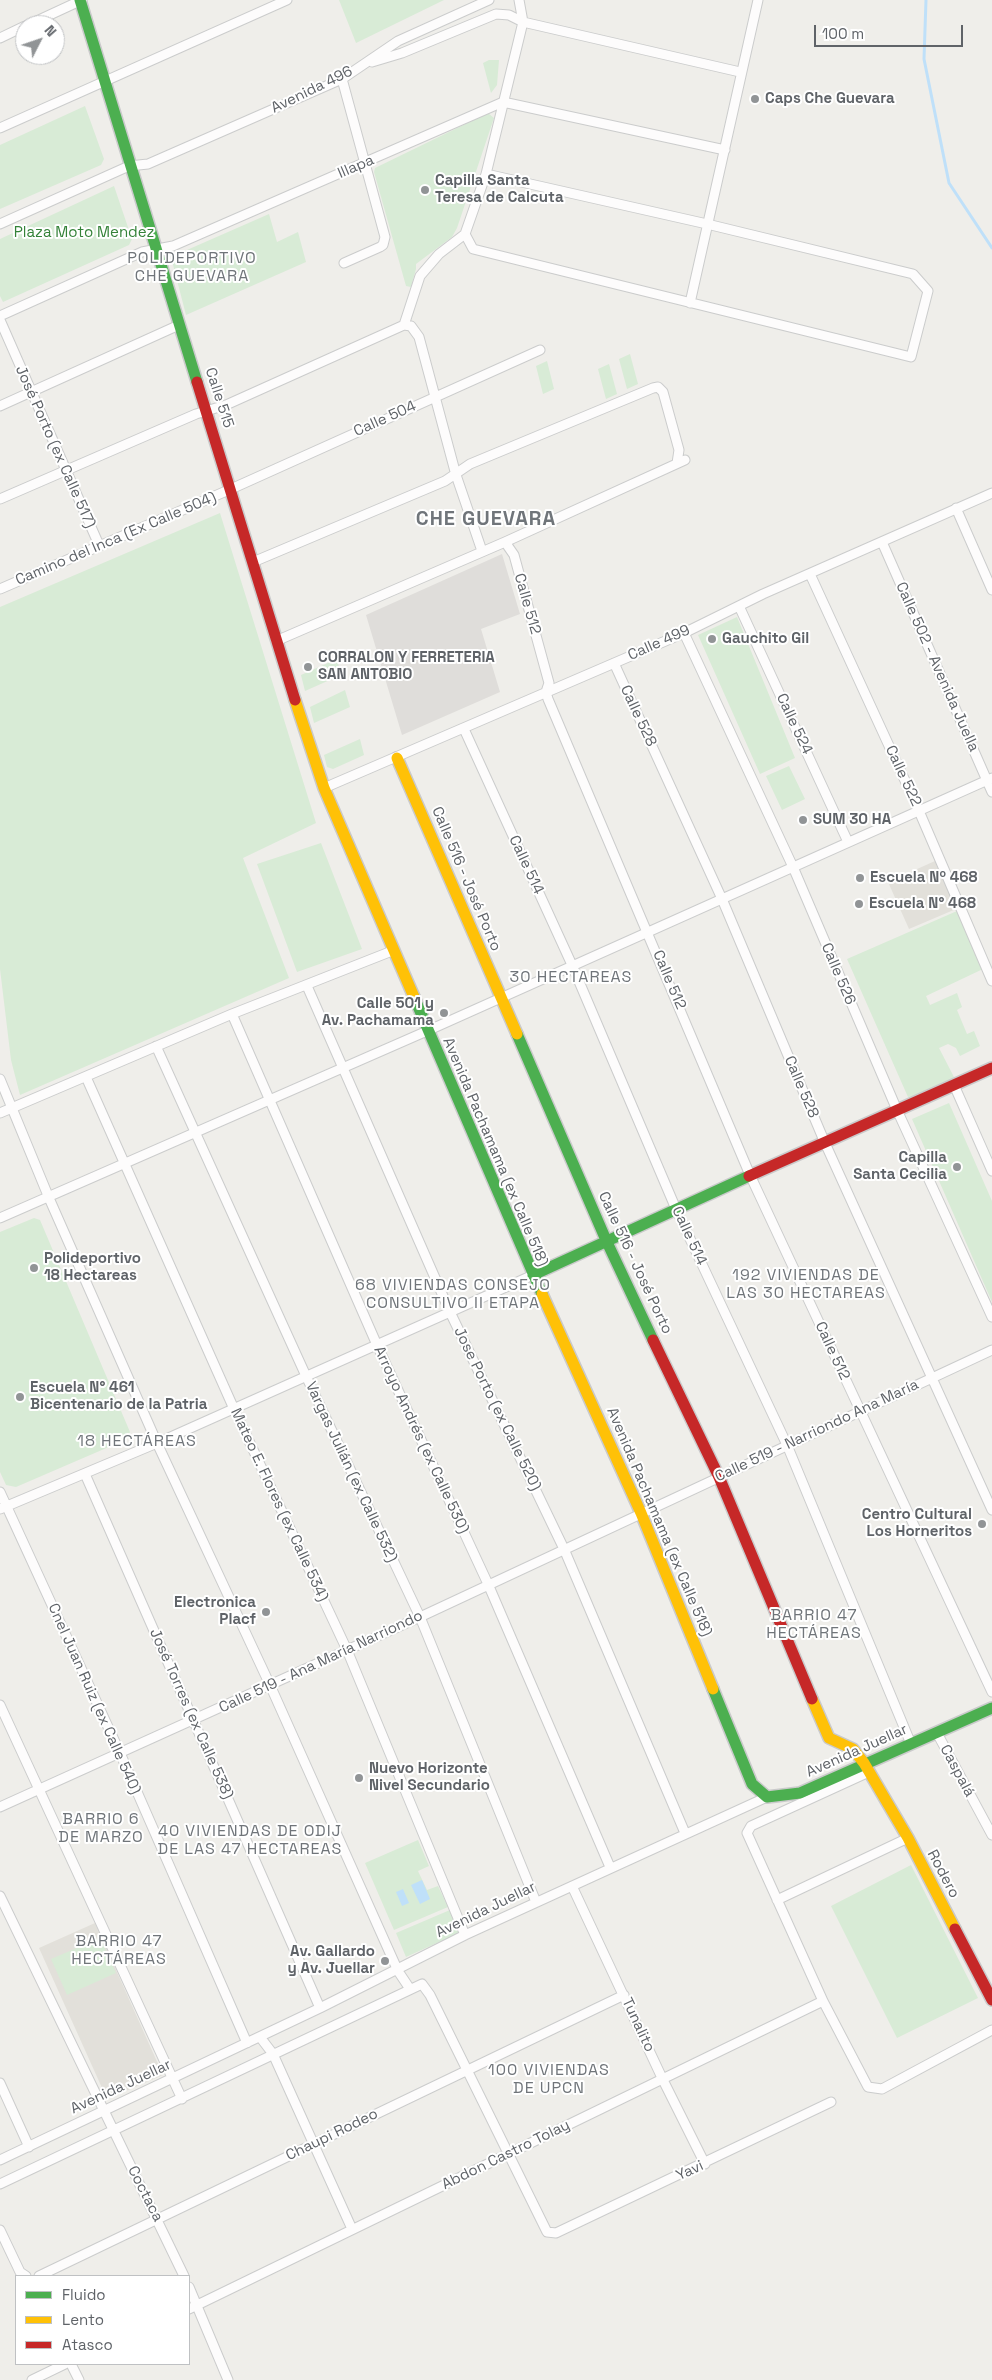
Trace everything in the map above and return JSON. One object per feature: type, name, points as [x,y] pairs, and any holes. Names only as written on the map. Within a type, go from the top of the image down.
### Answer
[{"type":"street","points":[[49,15],[80,0]]},
{"type":"street","name":"Calle 515","points":[[80,0],[276,641],[324,788]]},
{"type":"street","points":[[0,128],[287,0]]},
{"type":"street","name":"Avenida 496","points":[[0,224],[130,166],[148,164],[342,79],[398,41],[489,0]]},
{"type":"street","points":[[408,326],[420,276],[439,254],[465,234],[486,174],[523,22],[520,0]]},
{"type":"street","points":[[690,303],[740,72],[758,0]]},
{"type":"street","points":[[361,66],[402,53],[496,14],[509,15],[523,22],[740,72]]},
{"type":"street","points":[[0,38],[15,31]]},
{"type":"street","points":[[342,79],[385,237],[383,245],[344,263]]},
{"type":"street","points":[[502,102],[724,150]]},
{"type":"street","name":"Illapa","points":[[0,316],[142,252],[173,246],[502,102]]},
{"type":"street","points":[[465,234],[473,249],[911,357],[928,291],[913,274],[707,224],[486,174]]},
{"type":"street","name":"José Porto (ex Calle 517)","points":[[0,320],[30,392],[99,545]]},
{"type":"street","points":[[0,406],[179,325]]},
{"type":"street","points":[[408,326],[419,336],[456,475],[482,551]]},
{"type":"street","points":[[0,499],[196,414],[226,405],[408,326]]},
{"type":"street","name":"Calle 504","points":[[231,489],[540,350]]},
{"type":"street","points":[[253,562],[456,475],[470,464],[658,387],[663,392],[681,462],[505,542],[276,641]]},
{"type":"street","name":"Camino del Inca (Ex Calle 504)","points":[[0,589],[231,489]]},
{"type":"street","name":"Calle 499","points":[[324,788],[464,729],[684,632],[992,493]]},
{"type":"street","points":[[956,508],[992,590]]},
{"type":"street","name":"Calle 512","points":[[505,542],[514,555],[544,664],[549,683],[546,692],[750,1175],[992,1692]]},
{"type":"street","name":"Calle 502 - Avenida Juella","points":[[882,542],[990,779],[992,792]]},
{"type":"street","name":"Calle 522","points":[[810,574],[919,811],[992,981]]},
{"type":"street","name":"Calle 524","points":[[740,606],[848,842]]},
{"type":"street","name":"Calle 526","points":[[684,632],[793,867],[897,1110],[992,1316]]},
{"type":"street","name":"Calle 528","points":[[614,662],[722,899],[824,1143],[992,1510]]},
{"type":"street","name":"Calle 514","points":[[464,729],[572,965],[676,1209],[787,1445],[911,1744]]},
{"type":"street","name":"Calle 516 - José Porto","points":[[397,758],[606,1240],[719,1477],[825,1731],[829,1738],[853,1749],[867,1767]]},
{"type":"street","points":[[0,1218],[427,1031],[990,779]]},
{"type":"street","name":"Avenida Pachamama (ex Calle 518)","points":[[324,788],[392,951],[533,1275],[641,1513],[746,1771],[752,1784],[766,1796]]},
{"type":"street","points":[[0,1113],[232,1014],[392,951]]},
{"type":"street","name":"Jose Porto (ex Calle 520)","points":[[307,986],[450,1312],[564,1549],[685,1833]]},
{"type":"street","name":"Arroyo Andrés (ex Calle 530)","points":[[232,1014],[377,1345],[488,1584],[610,1867]]},
{"type":"street","name":"Vargas Julián (ex Calle 532)","points":[[156,1046],[306,1376],[420,1617],[536,1902]]},
{"type":"street","points":[[3,1508],[234,1409],[750,1175],[992,1068]]},
{"type":"street","name":"Mateo E. Flores (ex Calle 534)","points":[[86,1077],[234,1409],[347,1650],[465,1935]]},
{"type":"street","points":[[0,1080],[49,1198],[157,1443],[270,1685],[398,1970],[410,1990]]},
{"type":"street","points":[[954,1085],[992,1171]]},
{"type":"street","name":"Calle 519 - Narriondo Ana María","points":[[641,1513],[992,1350]]},
{"type":"street","name":"José Torres (ex Calle 538)","points":[[85,1474],[320,2008]]},
{"type":"street","name":"Cnel Juan Ruiz (ex Calle 540)","points":[[0,1492],[3,1508],[120,1753],[247,2043]]},
{"type":"street","name":"Calle 519 - Ana María Narriondo","points":[[0,1807],[420,1617],[641,1513]]},
{"type":"street","points":[[0,1705],[182,2099]]},
{"type":"street","name":"Avenida Juellar","points":[[0,2160],[173,2079],[398,1970],[465,1935],[610,1867],[766,1796],[800,1792],[867,1767],[911,1744],[992,1708]]},
{"type":"street","name":"Caspalá","points":[[937,1733],[992,1835]]},
{"type":"street","points":[[867,1767],[751,1826],[747,1833],[823,2001],[868,2088],[882,2089],[992,2030]]},
{"type":"street","name":"Rodero","points":[[867,1767],[908,1838],[992,2000]]},
{"type":"street","points":[[777,1900],[908,1838]]},
{"type":"street","name":"Tunalito","points":[[572,1886],[663,2080],[705,2164]]},
{"type":"street","name":"Coctaca","points":[[0,1896],[184,2275]]},
{"type":"street","points":[[0,2184],[422,1984],[430,1995],[508,2154]]},
{"type":"street","name":"Chaupi Rodeo","points":[[41,2275],[624,1995]]},
{"type":"street","name":"Abdon Castro Tolay","points":[[193,2308],[823,2001]]},
{"type":"street","points":[[260,2037],[274,2054],[352,2229]]},
{"type":"street","points":[[0,2084],[29,2147]]},
{"type":"street","name":"Yavi","points":[[508,2154],[547,2232],[556,2233],[705,2164],[831,2102]]},
{"type":"street","points":[[0,2230],[20,2272],[24,2275]]},
{"type":"street","points":[[190,2292],[193,2308],[228,2380]]},
{"type":"street","points":[[32,2380],[63,2365]]},
{"type":"street","points":[[72,2365],[79,2380]]},
{"type":"shaded area","points":[[502,554],[520,614],[481,629],[500,692],[402,735],[366,615]]},
{"type":"shaded area","points":[[935,861],[956,909],[909,929],[888,882]]},
{"type":"shaded area","points":[[95,1923],[163,2075],[107,2099],[39,1948]]},
{"type":"green space","points":[[339,0],[444,0],[356,43]]},
{"type":"green space","points":[[489,60],[499,60],[497,85],[491,93],[483,63]]},
{"type":"green space","points":[[85,106],[104,159],[101,165],[0,209],[0,145]]},
{"type":"green space","points":[[488,113],[494,118],[457,228],[452,237],[416,264],[411,287],[406,286],[374,172],[375,168]]},
{"type":"green space","name":"Plaza Moto Mendez","points":[[114,186],[132,239],[129,245],[3,302],[0,296],[0,239]]},
{"type":"green space","points":[[269,214],[277,242],[298,232],[306,262],[186,315],[171,257]]},
{"type":"green space","points":[[630,354],[638,384],[627,389],[619,359]]},
{"type":"green space","points":[[547,361],[554,389],[543,394],[536,366]]},
{"type":"green space","points":[[609,364],[617,394],[606,399],[598,369]]},
{"type":"green space","points":[[220,513],[316,823],[243,858],[289,978],[20,1095],[11,1060],[0,969],[0,607]]},
{"type":"green space","points":[[737,617],[795,758],[760,774],[698,635]]},
{"type":"green space","points":[[337,659],[341,675],[305,691],[301,675]]},
{"type":"green space","points":[[345,690],[350,707],[314,723],[310,707]]},
{"type":"green space","points":[[360,739],[364,755],[333,769],[327,767],[324,755]]},
{"type":"green space","points":[[789,766],[805,799],[782,810],[766,776]]},
{"type":"green space","points":[[321,843],[362,949],[297,972],[257,864]]},
{"type":"green space","points":[[957,911],[983,969],[926,996],[930,1005],[957,993],[962,1007],[957,1010],[967,1034],[974,1031],[980,1046],[960,1056],[956,1048],[948,1044],[939,1048],[955,1079],[917,1096],[908,1097],[847,959]]},
{"type":"green space","points":[[949,1103],[992,1201],[992,1302],[912,1119]]},
{"type":"green space","points":[[34,1218],[40,1220],[130,1432],[125,1440],[16,1487],[6,1485],[0,1472],[0,1232]]},
{"type":"green space","points":[[418,1840],[429,1866],[418,1871],[427,1890],[438,1886],[448,1907],[394,1930],[365,1863]]},
{"type":"green space","points":[[911,1865],[978,1998],[897,2038],[831,1906]]},
{"type":"green space","points":[[450,1910],[459,1933],[406,1957],[396,1933]]},
{"type":"green space","points":[[100,1938],[116,1973],[67,1995],[51,1959]]},
{"type":"water","points":[[422,1880],[430,1899],[420,1904],[411,1885]]},
{"type":"water","points":[[403,1889],[409,1903],[402,1906],[396,1892]]},
{"type":"waterway","points":[[926,0],[924,59],[949,183],[992,248]]},
{"type":"traffic: fast","points":[[80,0],[197,382]]},
{"type":"traffic: fast","points":[[414,997],[542,1294]]},
{"type":"traffic: fast","points":[[517,1034],[606,1240],[653,1340]]},
{"type":"traffic: fast","points":[[533,1275],[749,1176]]},
{"type":"traffic: fast","points":[[713,1689],[752,1784],[767,1797],[800,1793],[992,1708]]},
{"type":"traffic: slow","points":[[295,700],[324,788],[414,997]]},
{"type":"traffic: slow","points":[[397,758],[517,1034]]},
{"type":"traffic: slow","points":[[542,1294],[641,1513],[713,1689]]},
{"type":"traffic: slow","points":[[812,1699],[829,1738],[853,1749],[864,1763],[908,1838],[955,1929]]},
{"type":"traffic: jam","points":[[197,382],[295,700]]},
{"type":"traffic: jam","points":[[749,1176],[992,1068]]},
{"type":"traffic: jam","points":[[653,1340],[719,1477],[812,1699]]},
{"type":"traffic: jam","points":[[955,1929],[992,2000]]},
{"type":"place","name":"Caps Che Guevara","points":[[755,99]]},
{"type":"place","name":"Capilla Santa Teresa de Calcuta","points":[[425,190]]},
{"type":"place","name":"Gauchito Gil","points":[[712,639]]},
{"type":"place","name":"CORRALON Y FERRETERIA SAN ANTOBIO","points":[[308,667]]},
{"type":"place","name":"SUM 30 HA","points":[[803,820]]},
{"type":"place","name":"Escuela Nº 468","points":[[860,878]]},
{"type":"place","name":"Escuela N° 468","points":[[859,904]]},
{"type":"place","name":"Calle 501 y Av. Pachamama","points":[[444,1013]]},
{"type":"place","name":"Capilla Santa Cecilia","points":[[957,1167]]},
{"type":"place","name":"Polideportivo 18 Hectareas","points":[[34,1268]]},
{"type":"place","name":"Escuela N° 461 Bicentenario de la Patria","points":[[20,1397]]},
{"type":"place","name":"Centro Cultural Los Horneritos","points":[[982,1524]]},
{"type":"place","name":"Electronica Placf","points":[[266,1612]]},
{"type":"place","name":"Nuevo Horizonte Nivel Secundario","points":[[359,1778]]},
{"type":"place","name":"Av. Gallardo y Av. Juellar","points":[[385,1961]]},
{"type":"district","name":"POLIDEPORTIVO CHE GUEVARA","points":[[192,268]]},
{"type":"district","name":"CHE GUEVARA","points":[[486,520]]},
{"type":"district","name":"30 HECTAREAS","points":[[571,978]]},
{"type":"district","name":"192 VIVIENDAS DE LAS 30 HECTAREAS","points":[[806,1285]]},
{"type":"district","name":"68 VIVIENDAS CONSEJO CONSULTIVO II ETAPA","points":[[453,1295]]},
{"type":"district","name":"18 HECTÁREAS","points":[[137,1442]]},
{"type":"district","name":"BARRIO 47 HECTÁREAS","points":[[814,1625]]},
{"type":"district","name":"BARRIO 6 DE MARZO","points":[[101,1829]]},
{"type":"district","name":"40 VIVIENDAS DE ODIJ DE LAS 47 HECTAREAS","points":[[250,1841]]},
{"type":"district","name":"BARRIO 47 HECTÁREAS","points":[[119,1951]]},
{"type":"district","name":"100 VIVIENDAS DE UPCN","points":[[549,2080]]}]
